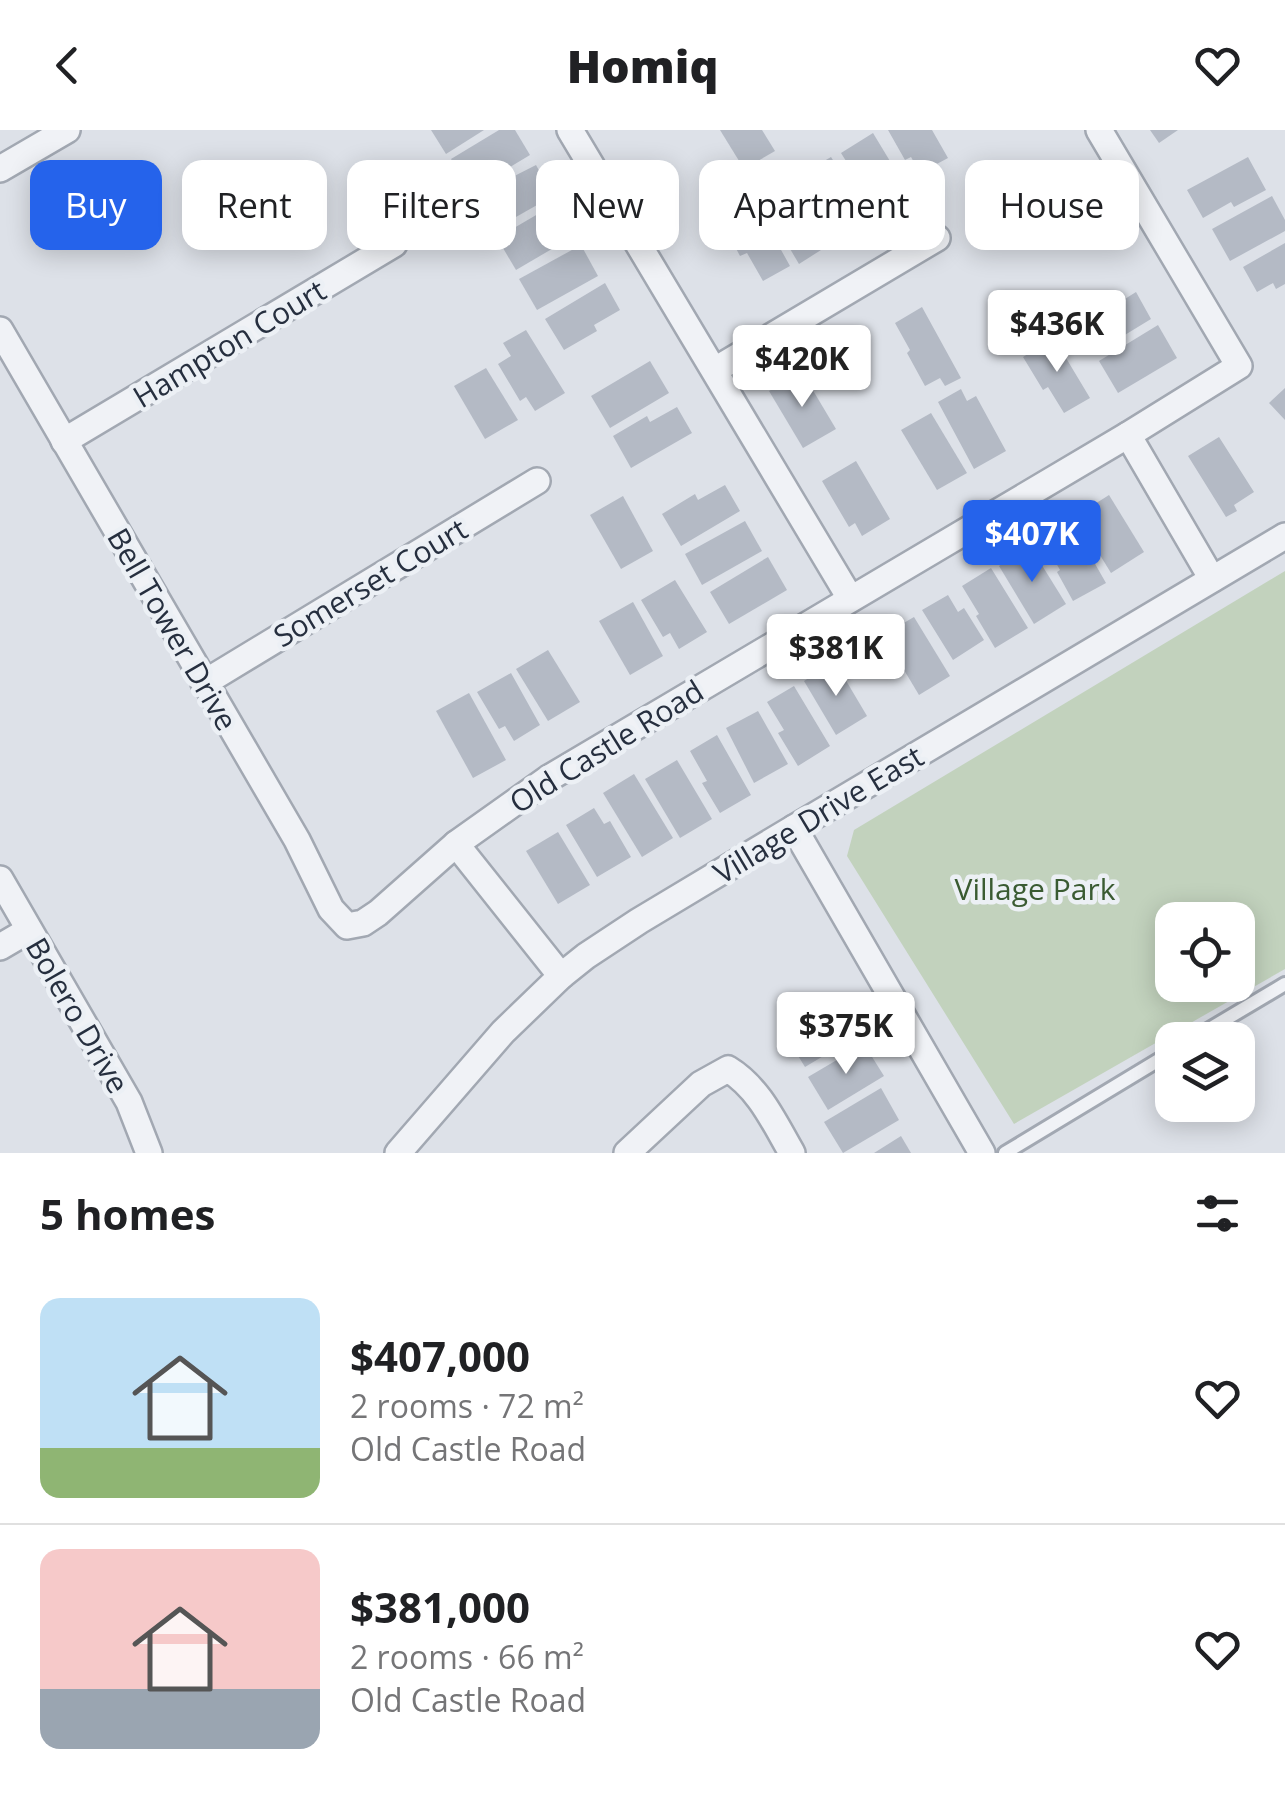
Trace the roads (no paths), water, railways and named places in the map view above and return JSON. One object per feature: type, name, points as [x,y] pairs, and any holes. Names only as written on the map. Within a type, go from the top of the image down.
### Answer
[{"type":"street","points":[[0,169],[67,130]]},
{"type":"street","name":"Old Castle Road","points":[[346,926],[364,923],[378,913],[456,844],[550,778],[1239,366],[1098,130]]},
{"type":"street","points":[[579,133],[850,598]]},
{"type":"street","name":"Hampton Court","points":[[64,441],[384,250]]},
{"type":"street","points":[[715,370],[916,250]]},
{"type":"street","name":"Bell Tower Drive","points":[[0,330],[298,840],[331,909],[346,926]]},
{"type":"street","points":[[1128,435],[1212,579]]},
{"type":"street","name":"Somerset Court","points":[[204,683],[536,481]]},
{"type":"street","name":"Village Drive East","points":[[398,1153],[494,1042],[562,976],[639,921],[1285,536]]},
{"type":"street","points":[[794,828],[982,1153]]},
{"type":"street","points":[[456,844],[562,976]]},
{"type":"street","name":"Bolero Drive","points":[[0,880],[129,1102],[149,1153]]},
{"type":"street","points":[[0,947],[29,930]]},
{"type":"street","points":[[627,1153],[701,1084],[728,1069],[743,1078],[758,1096],[792,1153]]},
{"type":"lane","points":[[1221,1022],[1285,984]]},
{"type":"lane","points":[[1005,1153],[1155,1062]]},
{"type":"park label","name":"Village Park","points":[[1035,888]]}]
